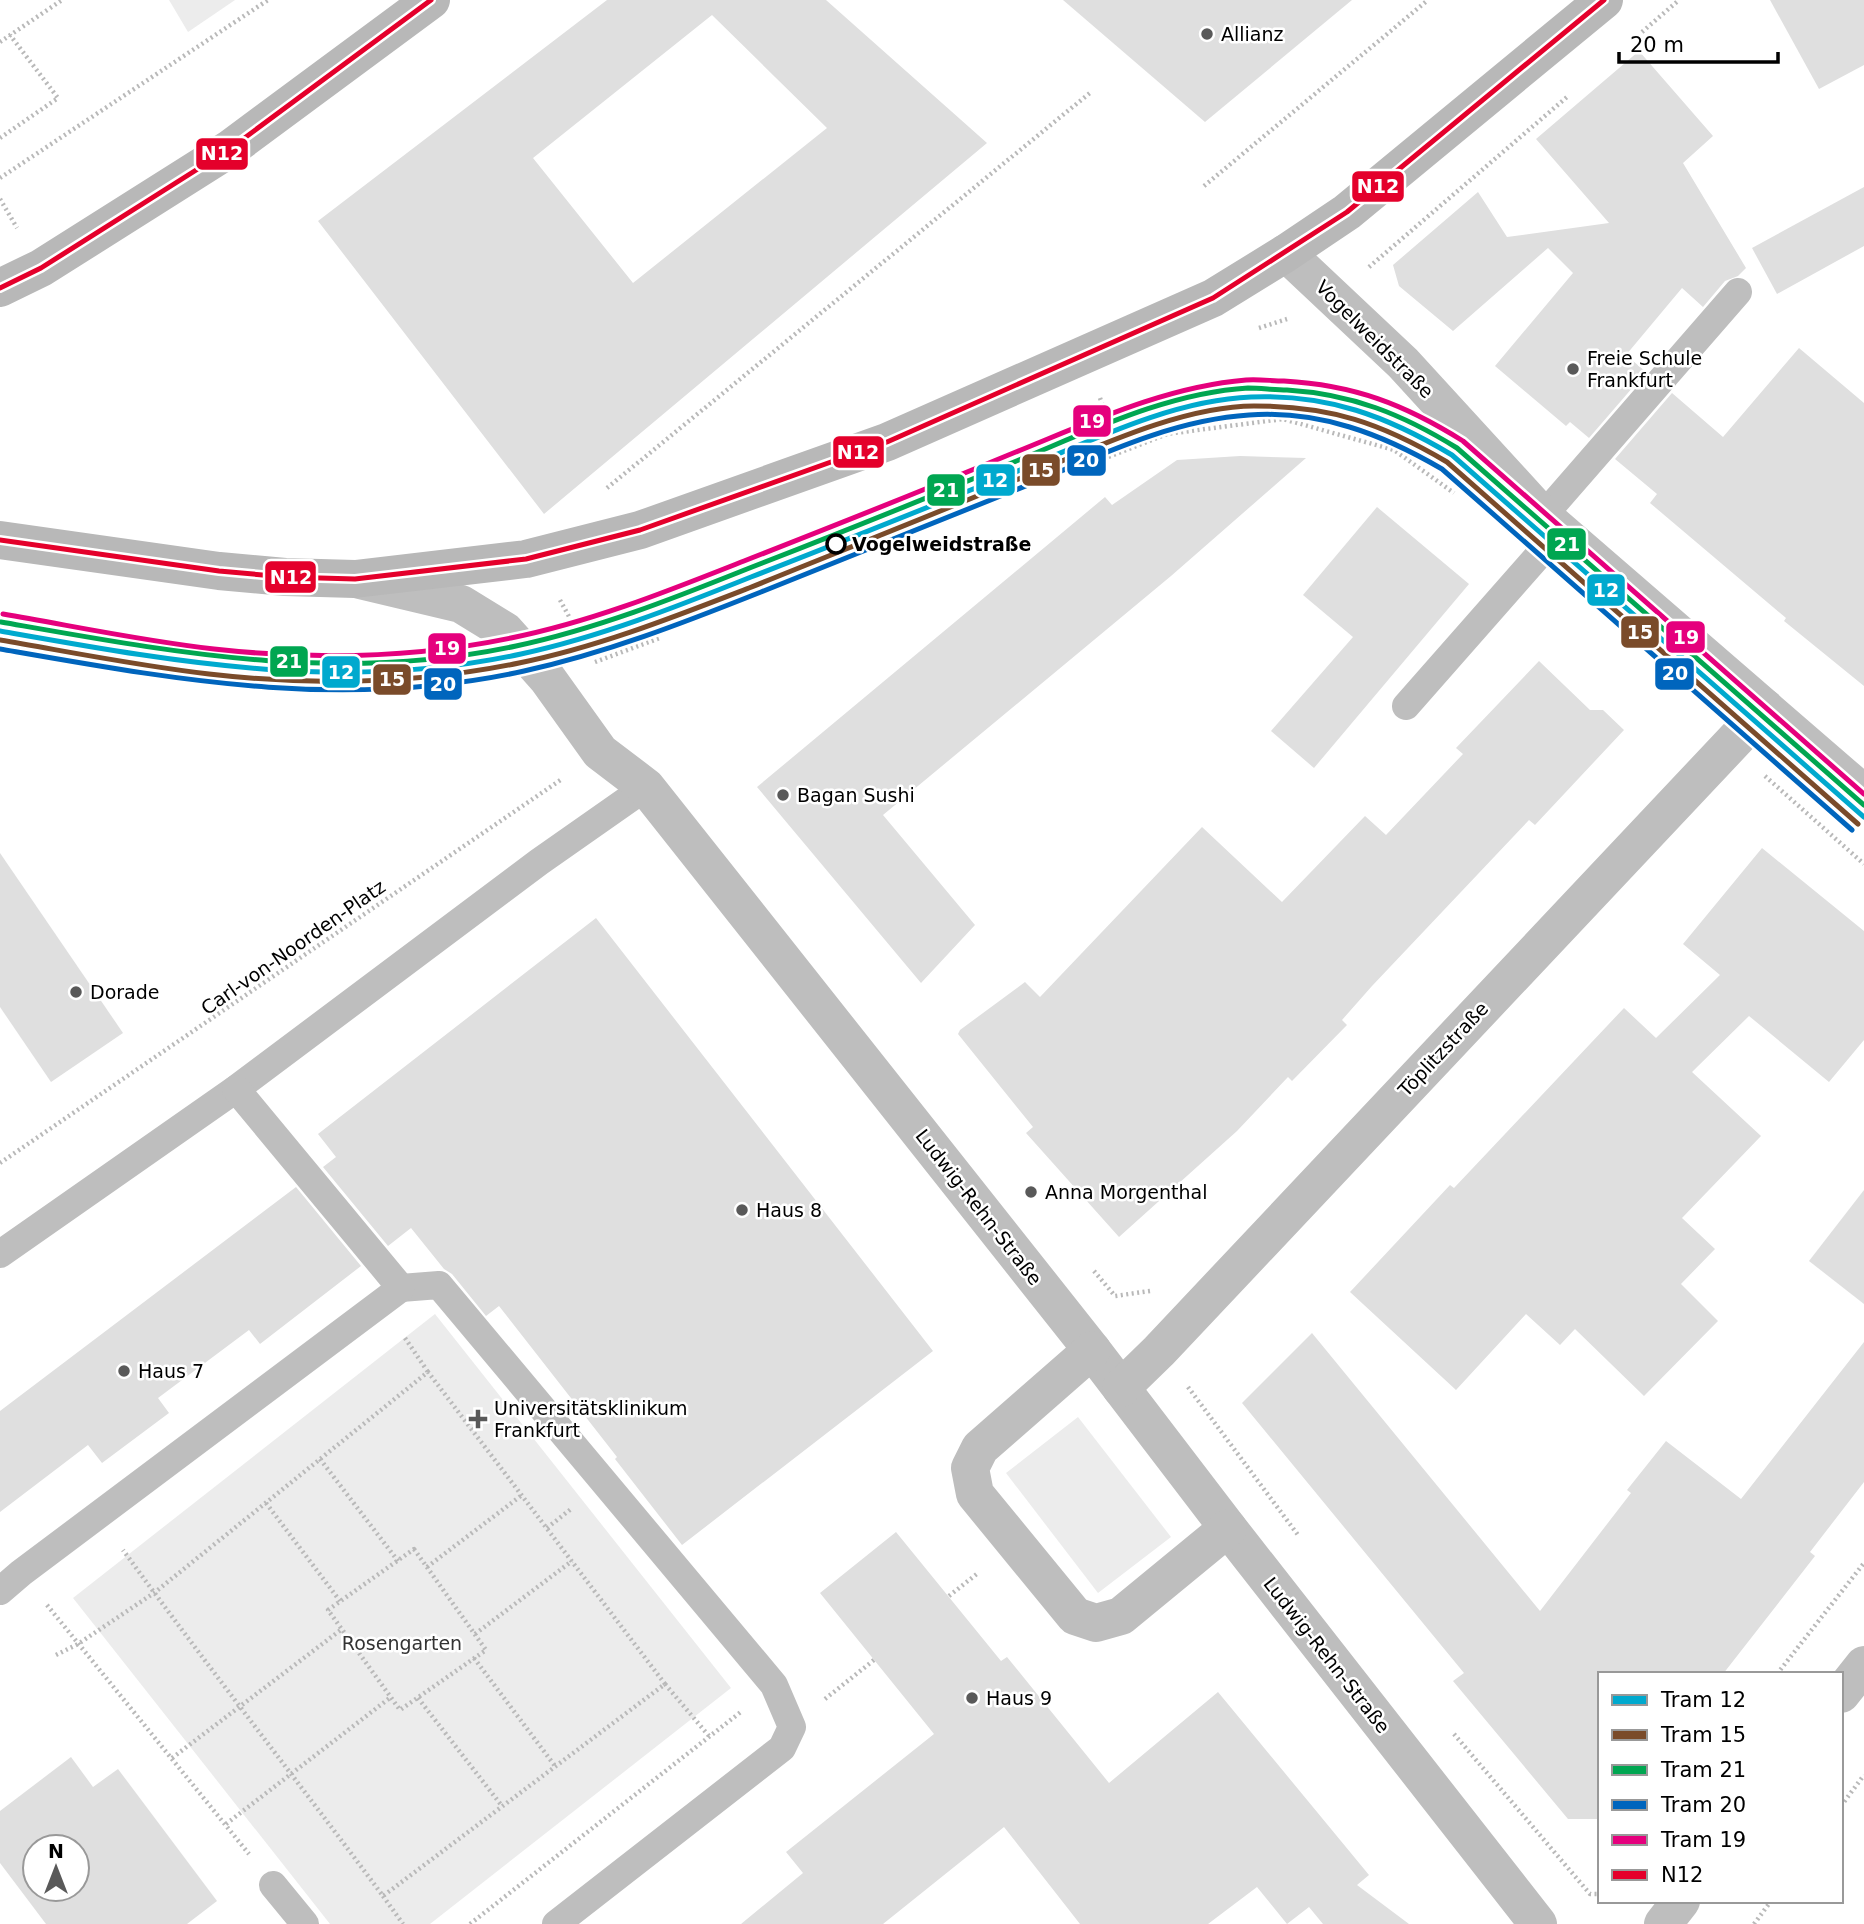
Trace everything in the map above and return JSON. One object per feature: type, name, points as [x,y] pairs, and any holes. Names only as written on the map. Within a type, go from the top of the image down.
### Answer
[{"type":"main road","points":[[0,288],[41,268],[231,148],[431,0]]},
{"type":"main road","points":[[0,540],[219,571],[285,578],[355,579],[526,559],[640,530],[887,442],[1213,299],[1347,212],[1604,0]]},
{"type":"street","name":"Vogelweidstraße","points":[[1286,253],[1403,363],[1551,523],[1864,794]]},
{"type":"street","name":"Ludwig-Rehn-Straße","points":[[355,579],[461,604],[505,631],[547,678],[600,752],[646,787],[1092,1350],[1538,1924]]},
{"type":"street","name":"Töplitzstraße","points":[[1121,1388],[1178,1331],[1765,708]]},
{"type":"street","points":[[1092,1350],[980,1448],[970,1468],[975,1494],[1075,1616],[1096,1623],[1121,1616],[1228,1528]]},
{"type":"street","points":[[1843,1691],[1864,1665]]},
{"type":"street","points":[[1663,1924],[1679,1903]]},
{"type":"lane","points":[[1406,706],[1738,292]]},
{"type":"lane","points":[[0,1254],[236,1089],[539,862],[646,787]]},
{"type":"lane","points":[[236,1089],[401,1288]]},
{"type":"lane","points":[[10,1582],[401,1288],[439,1284],[774,1685],[792,1727],[782,1748],[556,1924]]},
{"type":"lane","points":[[273,1885],[305,1924]]},
{"type":"path","points":[[0,42],[62,0]]},
{"type":"path","points":[[0,178],[268,0]]},
{"type":"path","points":[[1203,186],[1428,0]]},
{"type":"path","points":[[1633,40],[1679,0]]},
{"type":"path","points":[[0,138],[58,98],[10,34]]},
{"type":"path","points":[[598,495],[1091,92]]},
{"type":"path","points":[[1369,267],[1570,94]]},
{"type":"path","points":[[0,199],[16,226]]},
{"type":"path","points":[[1097,390],[1120,452]]},
{"type":"path","points":[[526,559],[558,597],[594,663],[660,638]]},
{"type":"path","name":"Carl-von-Noorden-Platz","points":[[0,1163],[600,752]]},
{"type":"path","points":[[412,1348],[665,1684],[709,1737]]},
{"type":"path","points":[[57,1655],[154,1593],[428,1372]]},
{"type":"path","points":[[1182,1379],[1298,1536]]},
{"type":"path","points":[[320,1459],[398,1561]]},
{"type":"path","points":[[427,1567],[522,1495]]},
{"type":"path","points":[[266,1503],[340,1601]]},
{"type":"path","points":[[98,1515],[403,1924]]},
{"type":"path","points":[[414,1549],[427,1567],[486,1650],[400,1710],[328,1610],[414,1549]]},
{"type":"path","points":[[475,1634],[572,1561]]},
{"type":"path","points":[[1779,1672],[1864,1563]]},
{"type":"path","points":[[10,1582],[78,1644],[273,1885]]},
{"type":"path","points":[[172,1758],[342,1629]]},
{"type":"path","points":[[474,1658],[555,1766]]},
{"type":"path","points":[[792,1727],[874,1660]]},
{"type":"path","points":[[383,1896],[665,1684]]},
{"type":"path","points":[[470,1924],[774,1685]]},
{"type":"path","points":[[226,1824],[391,1697]]},
{"type":"path","points":[[418,1698],[502,1806]]},
{"type":"path","points":[[1451,1731],[1590,1895],[1598,1895]]},
{"type":"path","points":[[1843,1803],[1864,1775]]},
{"type":"path","points":[[1754,1924],[1770,1903]]},
{"type":"green space","points":[[169,0],[235,0],[188,32]]},
{"type":"green space","name":"Rosengarten","points":[[435,1314],[731,1688],[430,1924],[330,1924],[73,1598]]},
{"type":"green space","points":[[1078,1417],[1171,1537],[1098,1593],[1006,1473]]},
{"type":"building","points":[[607,0],[826,0],[987,143],[544,514],[318,221]],"holes":[[[712,15],[827,128],[633,283],[533,158]]]},
{"type":"building","name":"Allianz","points":[[1063,0],[1352,0],[1205,122]]},
{"type":"building","points":[[1770,0],[1864,0],[1864,65],[1819,89]]},
{"type":"building","points":[[1639,51],[1713,136],[1683,163],[1746,268],[1738,276],[1725,281],[1703,307],[1682,288],[1626,355],[1646,372],[1589,438],[1570,422],[1566,426],[1495,366],[1573,273],[1548,248],[1453,331],[1399,286],[1393,265],[1478,192],[1507,237],[1609,223],[1536,139]]},
{"type":"building","points":[[1864,187],[1864,246],[1777,294],[1752,248]]},
{"type":"building","points":[[1799,348],[1864,403],[1864,686],[1784,621],[1786,618],[1650,503],[1657,494],[1615,459],[1672,393],[1723,437]]},
{"type":"building","points":[[1240,456],[1306,458],[1171,576],[883,815],[975,925],[921,983],[757,787],[1105,497],[1112,505],[1177,460]]},
{"type":"building","points":[[1377,507],[1469,584],[1314,768],[1271,731],[1353,637],[1303,595]]},
{"type":"building","points":[[1539,661],[1590,710],[1603,710],[1624,730],[1535,825],[1529,820],[1372,986],[1342,1020],[1347,1025],[1292,1081],[1288,1077],[1237,1131],[1119,1237],[1026,1133],[1033,1127],[958,1034],[960,1030],[1025,982],[1040,997],[1202,827],[1282,902],[1365,816],[1386,835],[1463,754],[1456,748]]},
{"type":"building","points":[[1762,848],[1864,931],[1864,1040],[1829,1082],[1749,1016],[1692,1072],[1761,1136],[1682,1218],[1715,1249],[1681,1284],[1718,1321],[1644,1396],[1575,1329],[1560,1345],[1526,1314],[1456,1390],[1350,1292],[1450,1185],[1454,1188],[1624,1008],[1656,1038],[1720,975],[1683,944]]},
{"type":"building","points":[[0,853],[123,1033],[51,1082],[0,1007]]},
{"type":"building","name":"Haus 8","points":[[596,918],[933,1351],[682,1545],[499,1306],[486,1316],[411,1228],[388,1246],[323,1167],[336,1157],[318,1134]]},
{"type":"building","name":"Haus 7","points":[[296,1187],[361,1266],[260,1344],[249,1330],[158,1398],[169,1413],[102,1463],[88,1445],[0,1512],[0,1411]]},
{"type":"building","points":[[1864,1190],[1864,1304],[1809,1261]]},
{"type":"building","points":[[1312,1333],[1540,1611],[1631,1493],[1627,1490],[1666,1441],[1741,1499],[1864,1342],[1864,1482],[1810,1552],[1815,1556],[1725,1672],[1598,1672],[1598,1819],[1568,1819],[1453,1681],[1464,1673],[1242,1403]]},
{"type":"building","points":[[896,1532],[1001,1661],[1007,1657],[1109,1783],[1218,1692],[1369,1875],[1357,1885],[1409,1924],[1323,1924],[1309,1907],[1287,1924],[1257,1887],[1208,1924],[1080,1924],[1004,1827],[883,1924],[741,1924],[803,1873],[786,1852],[934,1734],[820,1593]]},
{"type":"building","points":[[71,1757],[93,1787],[118,1769],[217,1901],[187,1924],[46,1924],[30,1903],[91,1903],[91,1833],[21,1833],[21,1891],[0,1863],[0,1811]]},
{"type":"tram line","name":"19","points":[[3,614],[161,642],[251,653],[363,655],[474,645],[600,615],[875,509],[1094,420],[1154,399],[1184,390],[1246,380],[1309,383],[1378,399],[1420,417],[1463,441],[1864,794]]},
{"type":"tram line","name":"21","points":[[1,622],[195,653],[321,663],[385,663],[450,657],[516,646],[575,631],[662,602],[1156,406],[1217,391],[1248,388],[1311,392],[1376,408],[1416,425],[1457,448],[1864,805]]},
{"type":"tram line","name":"12","points":[[0,631],[195,662],[324,672],[389,671],[454,665],[521,654],[580,639],[666,610],[1160,414],[1221,400],[1251,397],[1306,399],[1356,410],[1380,419],[1452,455],[1864,817]]},
{"type":"tram line","name":"15","points":[[0,640],[183,671],[248,678],[364,681],[481,670],[578,649],[664,620],[1102,444],[1164,422],[1225,408],[1254,406],[1307,409],[1332,413],[1377,427],[1447,462],[1858,824]]},
{"type":"tram line","name":"20","points":[[0,649],[132,671],[261,687],[391,689],[457,683],[555,664],[673,626],[1158,433],[1218,418],[1275,414],[1301,416],[1373,435],[1442,469],[1852,830]]},
{"type":"transit line","name":"N12","points":[[0,288],[41,268],[231,148],[431,0]]},
{"type":"transit line","name":"N12","points":[[0,540],[219,571],[285,577],[355,579],[526,559],[640,530],[887,442],[1213,298],[1347,212],[1604,0]]},
{"type":"place","name":"Allianz","points":[[1207,34]]},
{"type":"place","name":"Freie Schule Frankfurt","points":[[1573,369]]},
{"type":"place","name":"Vogelweidstraße","points":[[836,544]]},
{"type":"place","name":"Bagan Sushi","points":[[783,795]]},
{"type":"place","name":"Dorade","points":[[76,992]]},
{"type":"place","name":"Anna Morgenthal","points":[[1031,1192]]},
{"type":"place","name":"Haus 8","points":[[742,1210]]},
{"type":"place","name":"Haus 7","points":[[124,1371]]},
{"type":"place","name":"Universitätsklinikum Frankfurt","points":[[478,1419]]},
{"type":"place","name":"Haus 9","points":[[972,1698]]}]
